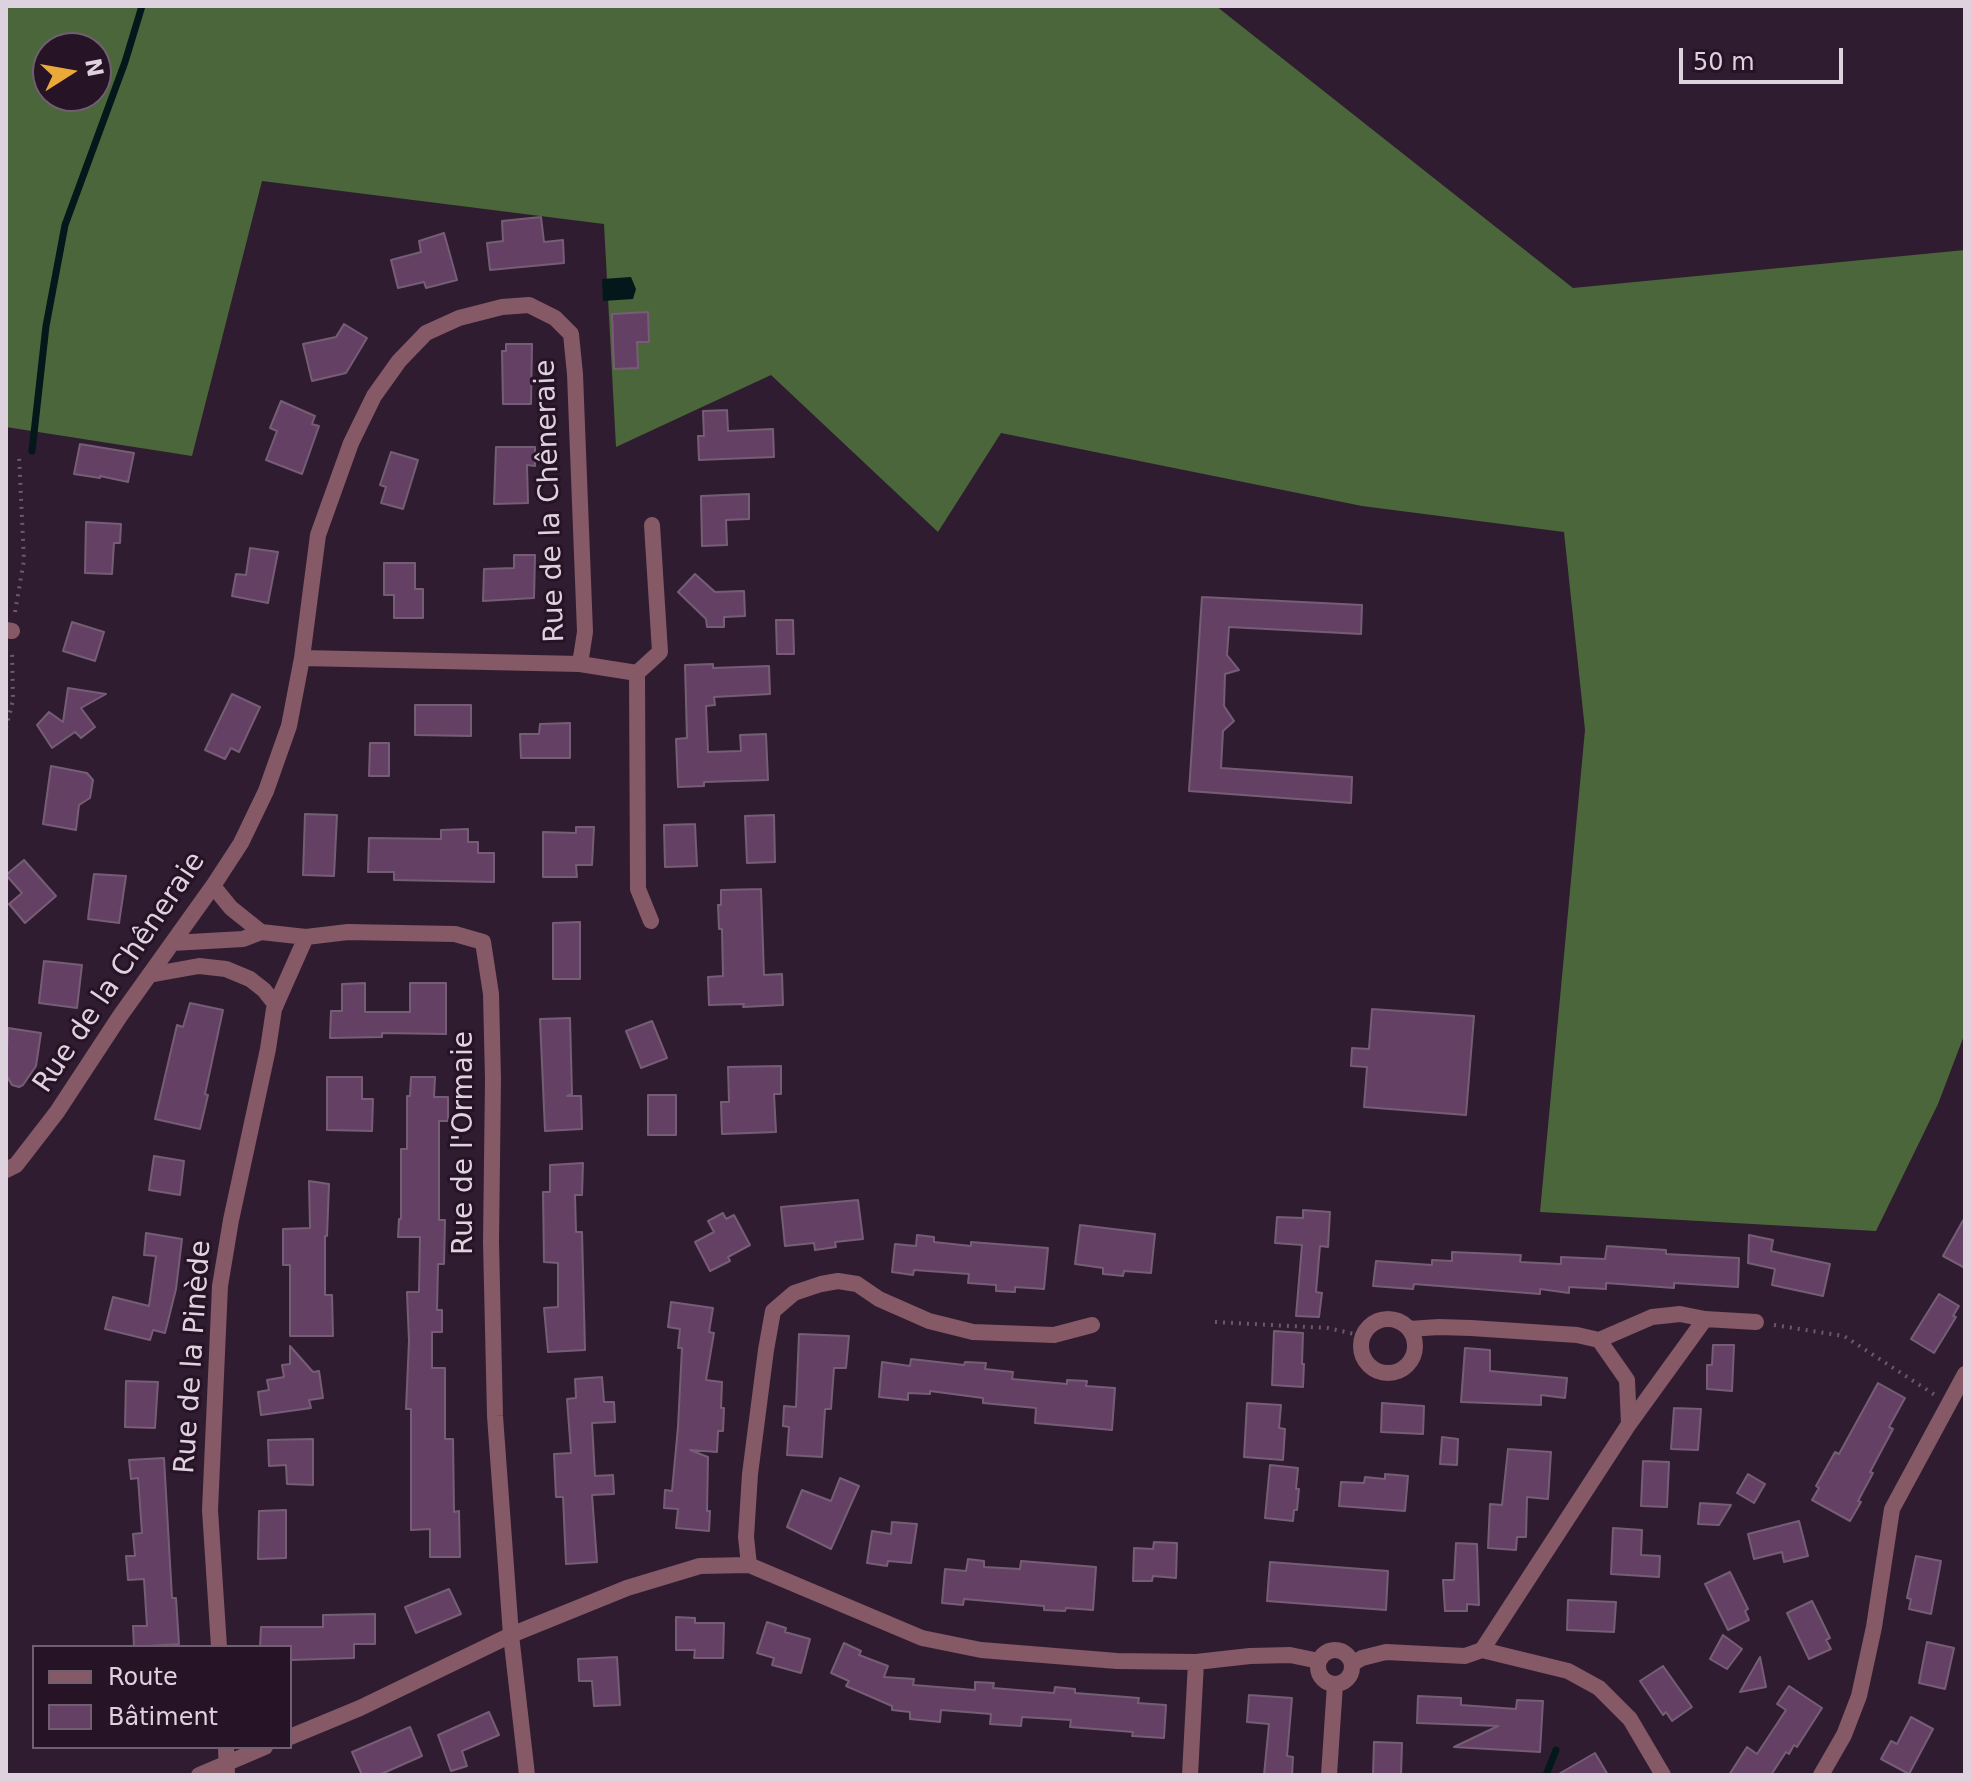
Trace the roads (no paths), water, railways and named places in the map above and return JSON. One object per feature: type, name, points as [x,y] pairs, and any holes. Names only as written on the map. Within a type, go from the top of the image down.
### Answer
[{"type":"street","name":"Rue de la Chêneraie","points":[[6,1170],[16,1165],[57,1112],[120,1016],[213,886],[241,843],[266,791],[289,726],[302,658],[318,535],[351,443],[374,396],[399,361],[426,333],[459,318],[502,307],[529,305],[555,318],[571,334],[575,374],[585,632],[580,664],[302,658]]},
{"type":"street","points":[[651,921],[638,889],[637,673],[660,652],[652,525]]},
{"type":"street","points":[[580,664],[637,673]]},
{"type":"street","points":[[213,886],[231,908],[261,932]]},
{"type":"street","points":[[172,943],[243,939],[261,932]]},
{"type":"street","name":"Rue de l'Ormaie","points":[[261,932],[306,937],[348,932],[455,934],[483,942],[491,994],[493,1065],[491,1242],[495,1416],[511,1635]]},
{"type":"street","name":"Rue de la Pinède","points":[[219,1645],[210,1510],[220,1286],[276,1005],[306,937]]},
{"type":"street","points":[[149,975],[199,966],[226,969],[250,979],[276,1005]]},
{"type":"street","points":[[749,1565],[746,1537],[750,1474],[766,1350],[773,1311],[794,1293],[838,1281],[857,1284],[879,1299],[929,1321],[973,1332],[1054,1335],[1092,1325]]},
{"type":"street","points":[[1409,1329],[1414,1354],[1404,1368],[1388,1373],[1371,1368],[1361,1345],[1363,1336],[1375,1322],[1384,1320],[1402,1323],[1409,1329],[1471,1328],[1577,1335],[1599,1340],[1652,1317],[1680,1314],[1756,1322]]},
{"type":"street","points":[[1482,1650],[1629,1424],[1705,1319]]},
{"type":"street","points":[[1599,1340],[1627,1380],[1629,1424]]},
{"type":"street","points":[[1821,1775],[1844,1735],[1859,1696],[1874,1627],[1892,1509],[1965,1374]]},
{"type":"street","points":[[1948,1405],[1965,1414]]},
{"type":"street","points":[[292,1736],[360,1708],[511,1635],[627,1588],[700,1566],[749,1565],[922,1638],[981,1650],[1117,1661],[1196,1662],[1290,1655],[1319,1661]]},
{"type":"street","points":[[511,1635],[527,1775]]},
{"type":"street","points":[[1352,1664],[1347,1655],[1336,1650],[1326,1653],[1318,1667],[1321,1677],[1335,1684],[1348,1678],[1352,1664],[1386,1652],[1465,1656],[1482,1650],[1568,1671],[1599,1688],[1630,1719],[1663,1775]]},
{"type":"street","points":[[1190,1775],[1196,1662]]},
{"type":"street","points":[[1329,1775],[1335,1684]]},
{"type":"street","points":[[199,1775],[260,1749]]},
{"type":"waterway","points":[[32,451],[46,326],[65,225],[125,62],[142,6]]},
{"type":"waterway","points":[[1546,1775],[1556,1750]]}]
